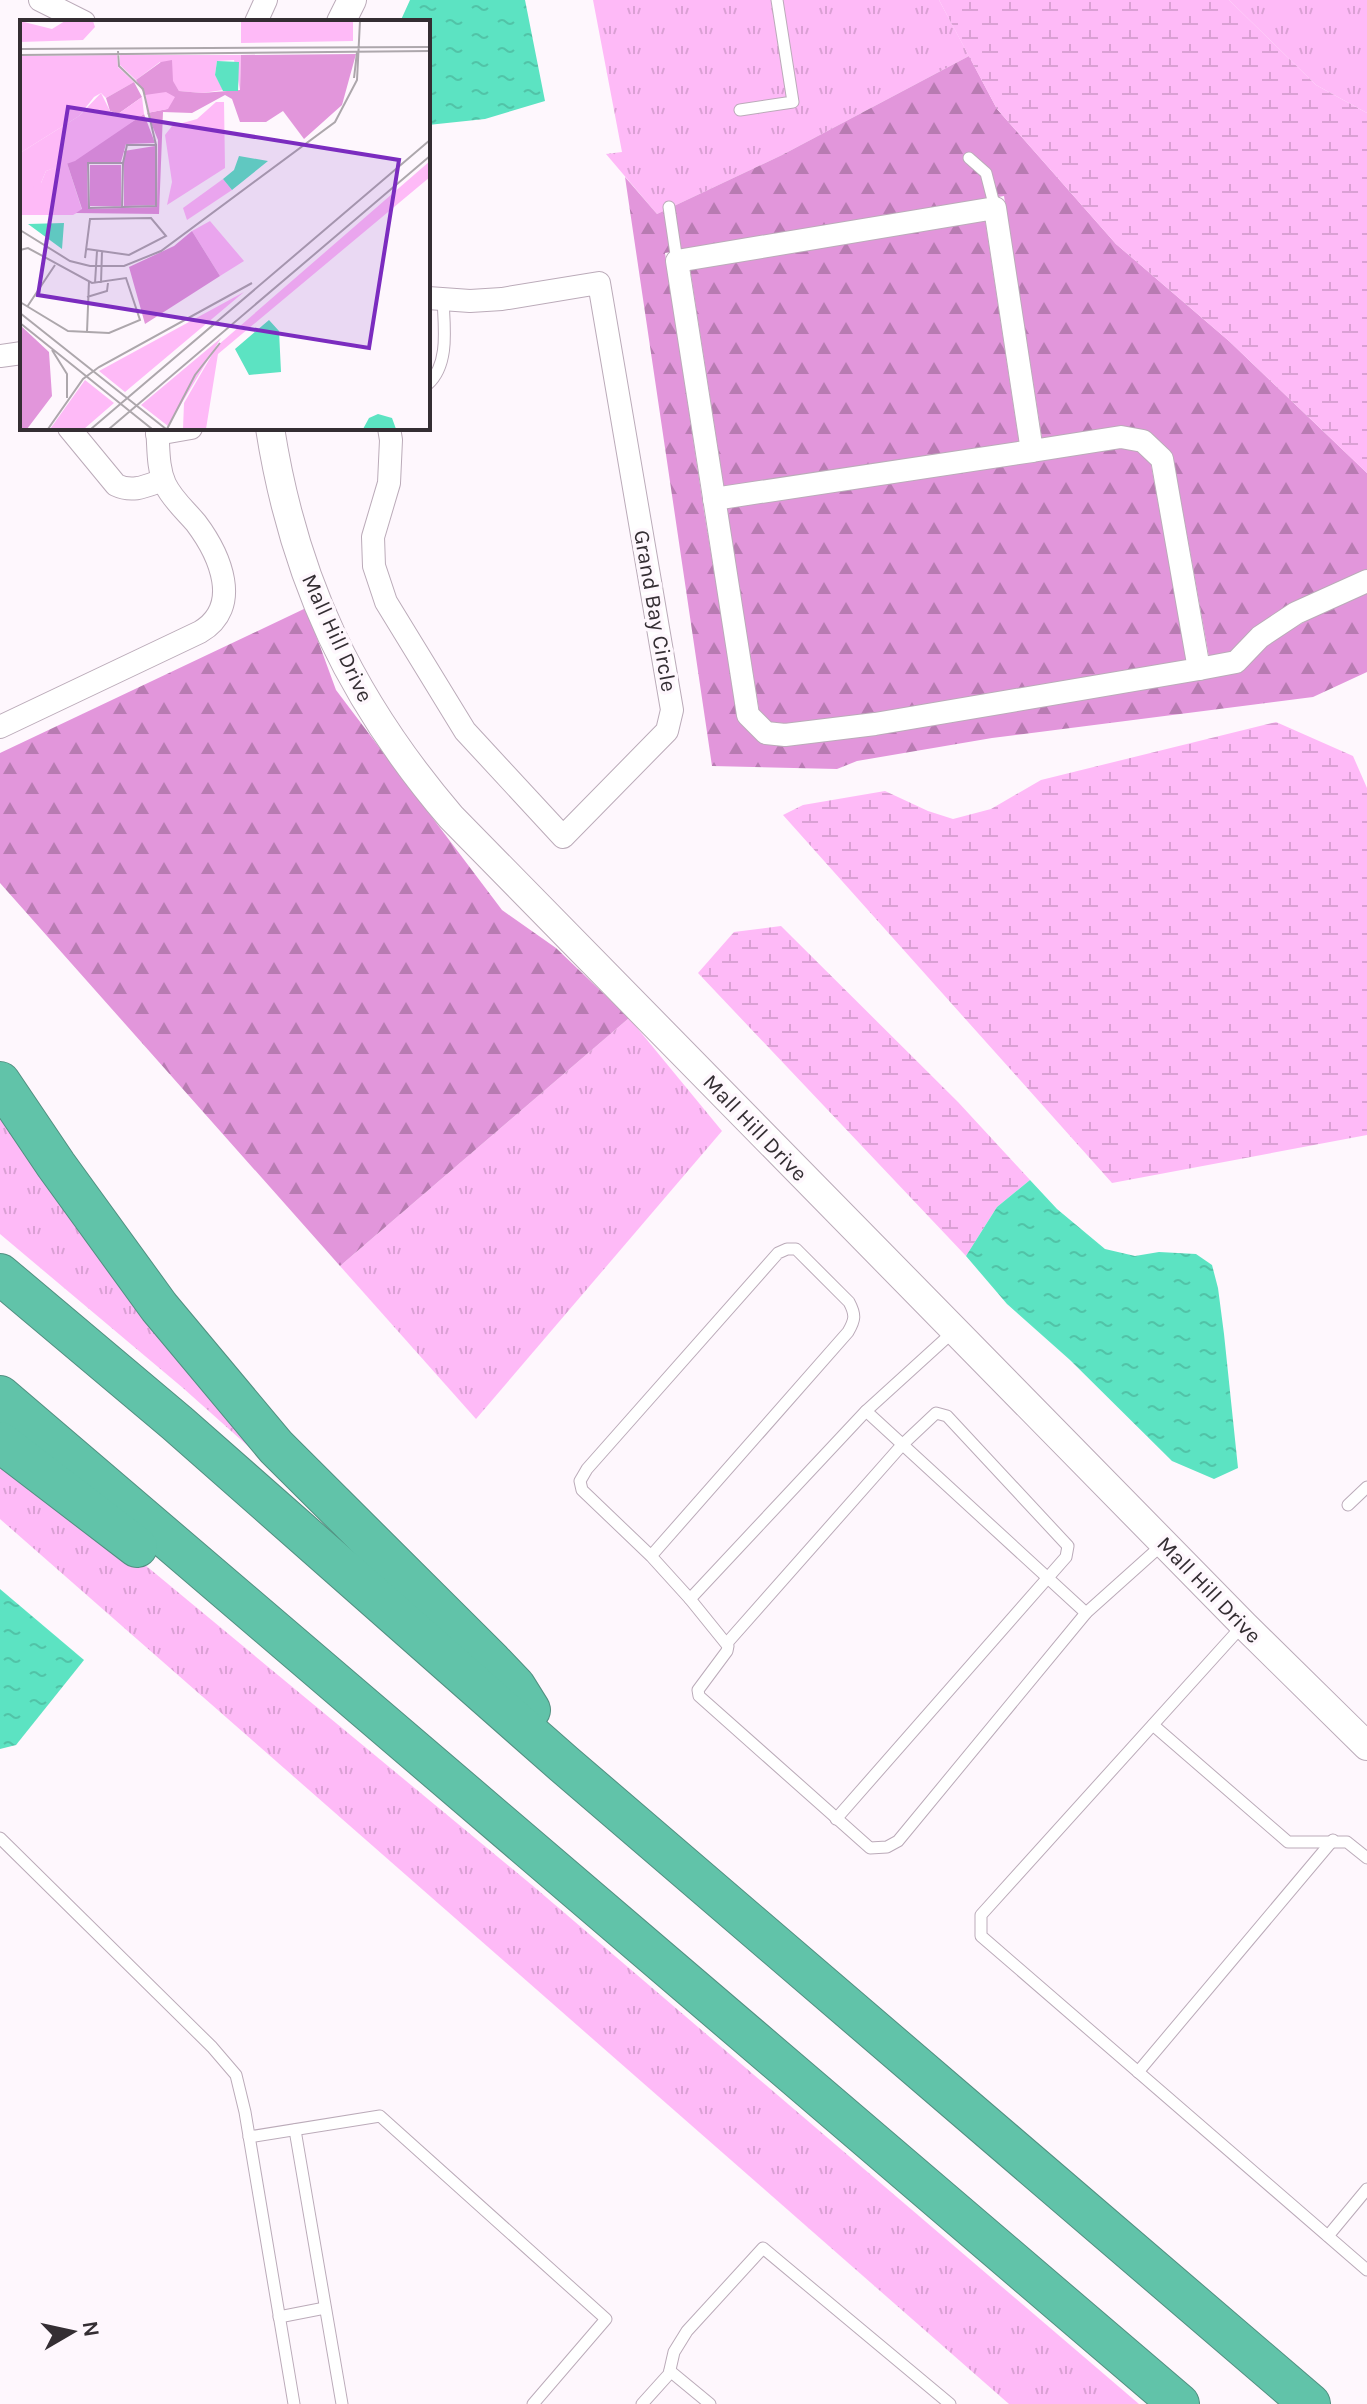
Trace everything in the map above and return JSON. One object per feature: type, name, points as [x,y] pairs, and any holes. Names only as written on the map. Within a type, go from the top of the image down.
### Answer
[{"type":"highway","points":[[0,1082],[159,1307],[276,1447],[515,1686],[564,1764]]},
{"type":"highway","points":[[0,1274],[177,1423],[564,1764],[1310,2404]]},
{"type":"highway","points":[[0,1396],[1179,2404]]},
{"type":"highway","points":[[0,1442],[481,1809]]},
{"type":"street","points":[[40,0],[80,20]]},
{"type":"street","points":[[257,20],[266,0]]},
{"type":"street","points":[[342,20],[352,0]]},
{"type":"street","points":[[1032,451],[995,208],[677,261],[748,715],[766,733],[785,735],[875,724],[1236,662],[1260,637],[1296,613],[1367,581]]},
{"type":"street","name":"Grand Bay Circle","points":[[389,430],[389,483],[373,537],[374,566],[386,602],[465,731],[563,837],[667,731],[672,710],[599,283],[502,299],[435,299]]},
{"type":"street","points":[[0,356],[20,353]]},
{"type":"street","points":[[71,430],[116,485],[125,490],[163,480]]},
{"type":"street","name":"Mall Hill Drive","points":[[270,430],[291,529],[325,623],[374,717],[451,817],[1244,1625],[1367,1746]]},
{"type":"street","points":[[0,727],[208,628],[219,617],[226,593],[222,573],[198,525],[171,495],[163,480],[158,462],[157,431]]},
{"type":"street","points":[[714,499],[1121,437],[1143,441],[1162,459],[1199,669]]},
{"type":"lane","points":[[740,110],[793,102],[777,0]]},
{"type":"lane","points":[[969,158],[986,173],[995,208]]},
{"type":"lane","points":[[669,207],[677,261]]},
{"type":"lane","points":[[430,382],[442,359],[444,330],[435,299]]},
{"type":"lane","points":[[651,1556],[848,1332],[854,1321],[855,1313],[849,1302],[796,1249],[787,1249],[778,1253],[587,1469],[580,1481],[582,1490],[651,1556],[727,1643],[727,1651],[698,1690],[699,1696],[870,1848],[887,1847],[898,1841],[1086,1613],[1164,1543]]},
{"type":"lane","points":[[690,1599],[866,1411],[954,1330]]},
{"type":"lane","points":[[866,1411],[1086,1613]]},
{"type":"lane","points":[[727,1643],[902,1445],[936,1413],[947,1416],[1068,1546],[1068,1555],[836,1819]]},
{"type":"lane","points":[[1348,1505],[1367,1487]]},
{"type":"lane","points":[[1244,1625],[981,1915],[981,1936],[1367,2270]]},
{"type":"lane","points":[[1153,1725],[1288,1842],[1347,1842],[1367,1858]]},
{"type":"lane","points":[[0,1838],[212,2047],[236,2075],[294,2404]]},
{"type":"lane","points":[[1138,2072],[1333,1840]]},
{"type":"lane","points":[[249,2137],[380,2116],[606,2319],[533,2404]]},
{"type":"lane","points":[[295,2130],[342,2404]]},
{"type":"lane","points":[[1328,2236],[1367,2189]]},
{"type":"lane","points":[[642,2404],[670,2371],[674,2352],[687,2331],[763,2248],[950,2404]]},
{"type":"lane","points":[[279,2317],[325,2308]]},
{"type":"lane","points":[[670,2371],[710,2404]]},
{"type":"green space","points":[[593,0],[939,0],[969,56],[782,155],[657,214],[606,154],[622,152]]},
{"type":"green space","points":[[939,0],[1229,0],[1316,85],[1367,113],[1367,473],[1229,341],[1116,244],[997,109]]},
{"type":"green space","points":[[1229,0],[1367,0],[1367,113],[1316,85]]},
{"type":"green space","points":[[969,56],[997,109],[1116,244],[1229,341],[1367,473],[1367,570],[1289,605],[1230,653],[1209,657],[1170,451],[1151,434],[1042,439],[1004,196],[665,253],[739,722],[757,740],[1238,672],[1271,643],[1294,628],[1367,593],[1367,672],[1313,697],[992,738],[857,761],[837,769],[712,766],[625,177],[657,214],[782,155]]},
{"type":"green space","points":[[985,219],[1019,442],[724,488],[690,269]]},
{"type":"green space","points":[[1120,447],[1137,451],[1151,464],[1187,661],[874,714],[785,724],[771,723],[759,710],[726,508]]},
{"type":"green space","points":[[306,608],[336,690],[502,910],[556,948],[629,1018],[340,1266],[0,883],[0,753]]},
{"type":"green space","points":[[1276,722],[1353,756],[1367,788],[1367,1135],[1112,1183],[783,815],[803,805],[885,791],[953,819],[991,809],[1041,780]]},
{"type":"green space","points":[[781,926],[958,1102],[1030,1180],[997,1207],[966,1256],[698,973],[734,932]]},
{"type":"green space","points":[[629,1018],[722,1131],[476,1419],[340,1266]]},
{"type":"green space","points":[[0,1090],[258,1455],[0,1234]]},
{"type":"green space","points":[[0,1450],[104,1531],[533,1886],[1139,2404],[1009,2404],[0,1519]]},
{"type":"water","points":[[410,0],[525,0],[545,101],[485,119],[430,125],[430,20],[401,20]]},
{"type":"water","points":[[1030,1180],[1057,1209],[1105,1249],[1135,1256],[1159,1252],[1196,1254],[1212,1265],[1224,1334],[1238,1468],[1214,1479],[1172,1461],[1070,1360],[1007,1304],[966,1256],[997,1207]]},
{"type":"water","points":[[0,1589],[84,1660],[16,1745],[0,1749]]}]
